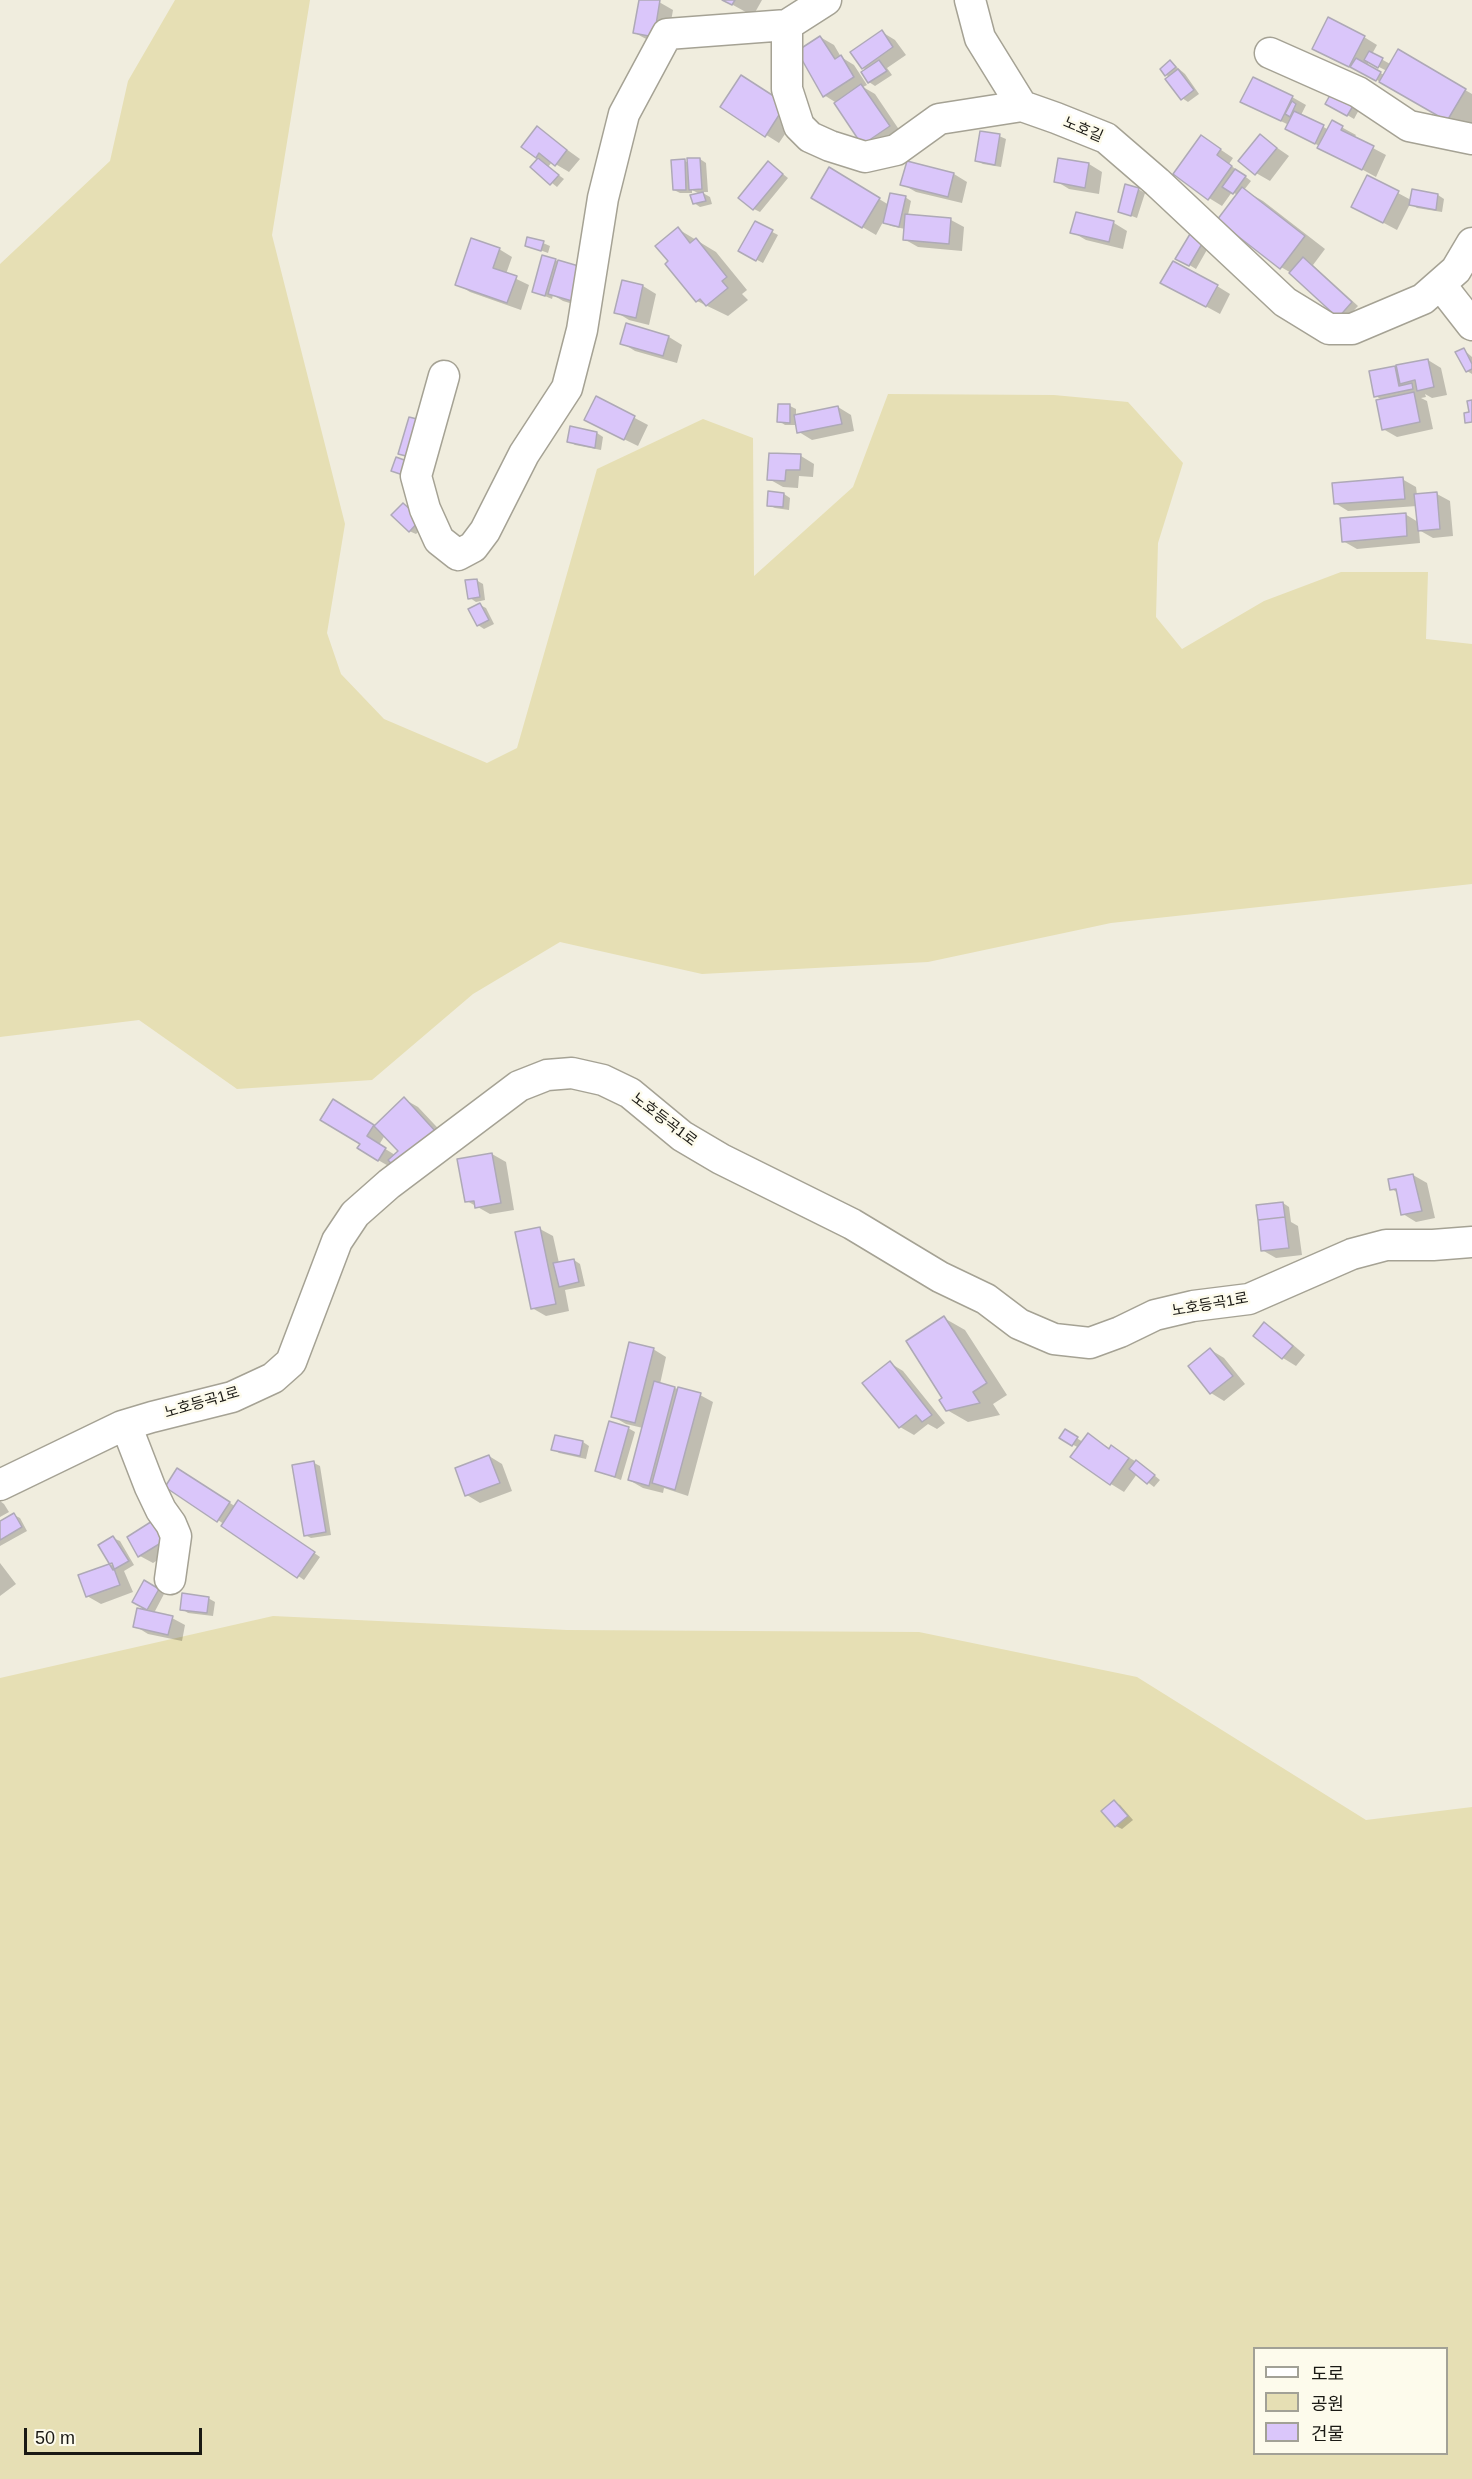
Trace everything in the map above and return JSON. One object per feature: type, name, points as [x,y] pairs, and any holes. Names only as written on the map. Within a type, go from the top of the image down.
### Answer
[{"type":"street","points":[[444,376],[416,476],[425,509],[439,540],[458,555],[473,548],[485,531],[524,454],[567,388],[582,330],[603,198],[624,114],[668,34],[787,25],[826,0]]},
{"type":"street","points":[[970,0],[980,39],[1022,106]]},
{"type":"street","name":"노호길","points":[[787,25],[787,89],[799,126],[810,137],[865,157],[896,150],[939,119],[1022,106],[1106,138],[1157,182],[1285,302],[1329,329],[1352,329],[1390,315],[1423,299],[1456,270],[1472,243]]},
{"type":"street","points":[[1270,54],[1358,92],[1409,126],[1472,140]]},
{"type":"street","points":[[1440,284],[1472,325]]},
{"type":"street","name":"노호등곡1로","points":[[0,1485],[126,1425],[232,1397],[273,1378],[291,1362],[337,1241],[355,1214],[389,1184],[519,1086],[547,1075],[572,1073],[603,1080],[630,1094],[682,1136],[721,1159],[852,1224],[940,1277],[986,1299],[1019,1324],[1054,1339],[1090,1343],[1155,1315],[1193,1306],[1250,1299],[1352,1254],[1386,1245],[1472,1242]]},
{"type":"street","points":[[126,1425],[150,1487],[176,1536],[170,1579]]},
{"type":"green space","points":[[175,0],[310,0],[272,235],[345,524],[327,633],[341,674],[384,719],[487,763],[517,748],[597,469],[703,419],[753,438],[754,576],[853,487],[888,394],[1054,395],[1128,402],[1183,463],[1158,543],[1156,617],[1182,649],[1264,601],[1341,572],[1428,572],[1426,639],[1472,644],[1472,884],[1111,923],[928,962],[702,974],[560,942],[473,994],[372,1080],[237,1089],[139,1020],[0,1037],[0,264],[110,161],[128,81]]},
{"type":"green space","points":[[273,1616],[567,1630],[919,1632],[1137,1677],[1366,1820],[1472,1807],[1472,2479],[0,2479],[0,1678]]},
{"type":"building","points":[[639,0],[660,0],[654,37],[633,33]]},
{"type":"building","points":[[722,0],[735,0],[732,5]]},
{"type":"building","points":[[1328,17],[1365,36],[1349,67],[1312,49]]},
{"type":"building","points":[[882,30],[893,47],[862,69],[850,52]]},
{"type":"building","points":[[820,36],[835,59],[841,55],[854,77],[823,97],[797,51]]},
{"type":"building","points":[[1398,49],[1466,89],[1447,121],[1379,82]]},
{"type":"building","points":[[1369,51],[1383,58],[1378,68],[1364,60]]},
{"type":"building","points":[[1356,58],[1381,72],[1376,81],[1350,67]]},
{"type":"building","points":[[879,60],[887,71],[868,83],[861,72]]},
{"type":"building","points":[[1170,60],[1176,67],[1165,76],[1160,69]]},
{"type":"building","points":[[1178,69],[1194,90],[1181,100],[1165,79]]},
{"type":"building","points":[[741,75],[786,104],[765,137],[720,107]]},
{"type":"building","points":[[1253,77],[1293,96],[1281,121],[1240,102]]},
{"type":"building","points":[[861,84],[890,126],[862,145],[834,103]]},
{"type":"building","points":[[1334,88],[1356,101],[1347,116],[1325,104]]},
{"type":"building","points":[[1292,101],[1296,104],[1290,117],[1285,114]]},
{"type":"building","points":[[1294,111],[1324,125],[1315,144],[1285,129]]},
{"type":"building","points":[[1332,120],[1343,126],[1341,130],[1374,146],[1362,170],[1317,148]]},
{"type":"building","points":[[537,126],[567,150],[555,166],[539,153],[536,158],[521,147]]},
{"type":"building","points":[[980,131],[1000,134],[995,165],[975,161]]},
{"type":"building","points":[[1260,134],[1277,148],[1255,175],[1238,161]]},
{"type":"building","points":[[1201,135],[1221,149],[1217,155],[1232,166],[1208,200],[1173,174]]},
{"type":"building","points":[[538,158],[559,175],[550,185],[530,167]]},
{"type":"building","points":[[687,158],[700,158],[702,189],[689,190]]},
{"type":"building","points":[[1058,158],[1089,163],[1085,188],[1054,182]]},
{"type":"building","points":[[685,159],[686,190],[673,190],[671,160]]},
{"type":"building","points":[[768,161],[783,174],[753,210],[738,198]]},
{"type":"building","points":[[907,161],[954,173],[948,197],[900,185]]},
{"type":"building","points":[[829,167],[880,198],[862,228],[811,198]]},
{"type":"building","points":[[1235,169],[1246,176],[1233,194],[1222,187]]},
{"type":"building","points":[[1367,175],[1399,191],[1383,223],[1351,207]]},
{"type":"building","points":[[1125,184],[1139,188],[1131,216],[1118,212]]},
{"type":"building","points":[[1242,187],[1305,236],[1280,269],[1217,220]]},
{"type":"building","points":[[1412,189],[1438,194],[1436,210],[1409,205]]},
{"type":"building","points":[[703,192],[706,201],[693,204],[690,195]]},
{"type":"building","points":[[890,193],[906,196],[899,227],[883,223]]},
{"type":"building","points":[[1076,212],[1114,221],[1109,242],[1070,233]]},
{"type":"building","points":[[905,214],[951,218],[949,244],[903,240]]},
{"type":"building","points":[[755,221],[773,230],[756,261],[738,251]]},
{"type":"building","points":[[678,227],[690,243],[696,238],[727,277],[722,281],[728,288],[706,306],[700,299],[696,302],[665,264],[668,261],[655,246]]},
{"type":"building","points":[[1193,229],[1206,237],[1189,266],[1175,259]]},
{"type":"building","points":[[527,237],[544,241],[541,251],[525,246]]},
{"type":"building","points":[[471,238],[500,248],[493,268],[517,276],[507,303],[455,285]]},
{"type":"building","points":[[542,255],[556,259],[545,296],[532,292]]},
{"type":"building","points":[[1303,257],[1352,302],[1338,318],[1289,273]]},
{"type":"building","points":[[558,260],[582,267],[572,301],[548,294]]},
{"type":"building","points":[[1173,261],[1218,285],[1206,307],[1160,283]]},
{"type":"building","points":[[622,280],[643,285],[636,318],[614,313]]},
{"type":"building","points":[[626,323],[669,336],[663,356],[620,344]]},
{"type":"building","points":[[1464,348],[1472,364],[1472,369],[1466,372],[1455,352]]},
{"type":"building","points":[[1428,359],[1434,387],[1417,391],[1415,380],[1400,384],[1396,365]]},
{"type":"building","points":[[1395,366],[1399,386],[1412,383],[1413,389],[1374,397],[1369,371]]},
{"type":"building","points":[[1414,392],[1420,422],[1382,430],[1376,400]]},
{"type":"building","points":[[596,396],[635,416],[624,440],[584,420]]},
{"type":"building","points":[[1472,400],[1472,422],[1465,423],[1464,413],[1469,412],[1467,401]]},
{"type":"building","points":[[778,404],[790,404],[790,423],[777,422]]},
{"type":"building","points":[[838,406],[842,424],[797,433],[794,415]]},
{"type":"building","points":[[409,417],[421,420],[410,457],[398,454]]},
{"type":"building","points":[[570,426],[597,432],[595,448],[567,442]]},
{"type":"building","points":[[769,453],[801,454],[800,470],[786,470],[785,481],[767,480]]},
{"type":"building","points":[[396,457],[407,461],[403,475],[391,471]]},
{"type":"building","points":[[1403,477],[1405,499],[1334,504],[1332,483]]},
{"type":"building","points":[[768,491],[784,493],[783,507],[767,506]]},
{"type":"building","points":[[1437,492],[1440,529],[1418,531],[1414,494]]},
{"type":"building","points":[[403,503],[421,519],[409,532],[391,515]]},
{"type":"building","points":[[1406,513],[1407,536],[1342,542],[1340,518]]},
{"type":"building","points":[[477,579],[480,597],[468,599],[465,580]]},
{"type":"building","points":[[480,603],[489,620],[477,626],[468,609]]},
{"type":"building","points":[[404,1097],[437,1133],[397,1170],[388,1160],[398,1151],[374,1126]]},
{"type":"building","points":[[333,1099],[374,1125],[367,1136],[386,1148],[378,1161],[357,1148],[360,1144],[320,1120]]},
{"type":"building","points":[[492,1153],[501,1203],[475,1208],[474,1201],[465,1202],[457,1159]]},
{"type":"building","points":[[1413,1174],[1422,1211],[1401,1215],[1396,1189],[1390,1190],[1388,1179]]},
{"type":"building","points":[[1283,1202],[1285,1217],[1258,1220],[1256,1205]]},
{"type":"building","points":[[1285,1217],[1289,1248],[1261,1251],[1258,1220]]},
{"type":"building","points":[[540,1227],[556,1304],[531,1309],[515,1232]]},
{"type":"building","points":[[574,1259],[579,1282],[559,1287],[553,1263]]},
{"type":"building","points":[[944,1316],[987,1383],[973,1392],[980,1403],[946,1411],[939,1400],[942,1398],[906,1341]]},
{"type":"building","points":[[1264,1322],[1293,1346],[1282,1359],[1253,1336]]},
{"type":"building","points":[[629,1342],[654,1348],[635,1423],[611,1417]]},
{"type":"building","points":[[1210,1348],[1233,1376],[1210,1394],[1188,1366]]},
{"type":"building","points":[[890,1361],[932,1415],[922,1422],[916,1415],[899,1428],[862,1383]]},
{"type":"building","points":[[654,1381],[675,1387],[649,1486],[628,1480]]},
{"type":"building","points":[[678,1387],[701,1393],[675,1490],[652,1483]]},
{"type":"building","points":[[609,1421],[629,1427],[615,1477],[595,1471]]},
{"type":"building","points":[[1065,1429],[1078,1437],[1072,1446],[1059,1438]]},
{"type":"building","points":[[1088,1433],[1109,1449],[1111,1445],[1129,1458],[1110,1485],[1070,1457]]},
{"type":"building","points":[[555,1435],[583,1441],[580,1456],[551,1450]]},
{"type":"building","points":[[489,1455],[500,1483],[465,1496],[455,1468]]},
{"type":"building","points":[[1136,1460],[1155,1475],[1147,1484],[1129,1469]]},
{"type":"building","points":[[314,1461],[326,1532],[304,1536],[292,1465]]},
{"type":"building","points":[[177,1468],[230,1502],[217,1522],[165,1487]]},
{"type":"building","points":[[238,1500],[315,1552],[297,1578],[221,1526]]},
{"type":"building","points":[[14,1513],[22,1527],[0,1540],[0,1521]]},
{"type":"building","points":[[157,1518],[169,1538],[138,1557],[127,1537]]},
{"type":"building","points":[[113,1536],[129,1561],[113,1570],[98,1545]]},
{"type":"building","points":[[112,1563],[120,1585],[86,1597],[78,1575]]},
{"type":"building","points":[[144,1580],[159,1589],[147,1610],[132,1602]]},
{"type":"building","points":[[182,1593],[209,1597],[207,1613],[180,1610]]},
{"type":"building","points":[[137,1608],[173,1616],[168,1635],[133,1627]]},
{"type":"building","points":[[1114,1800],[1128,1816],[1115,1827],[1101,1811]]}]
